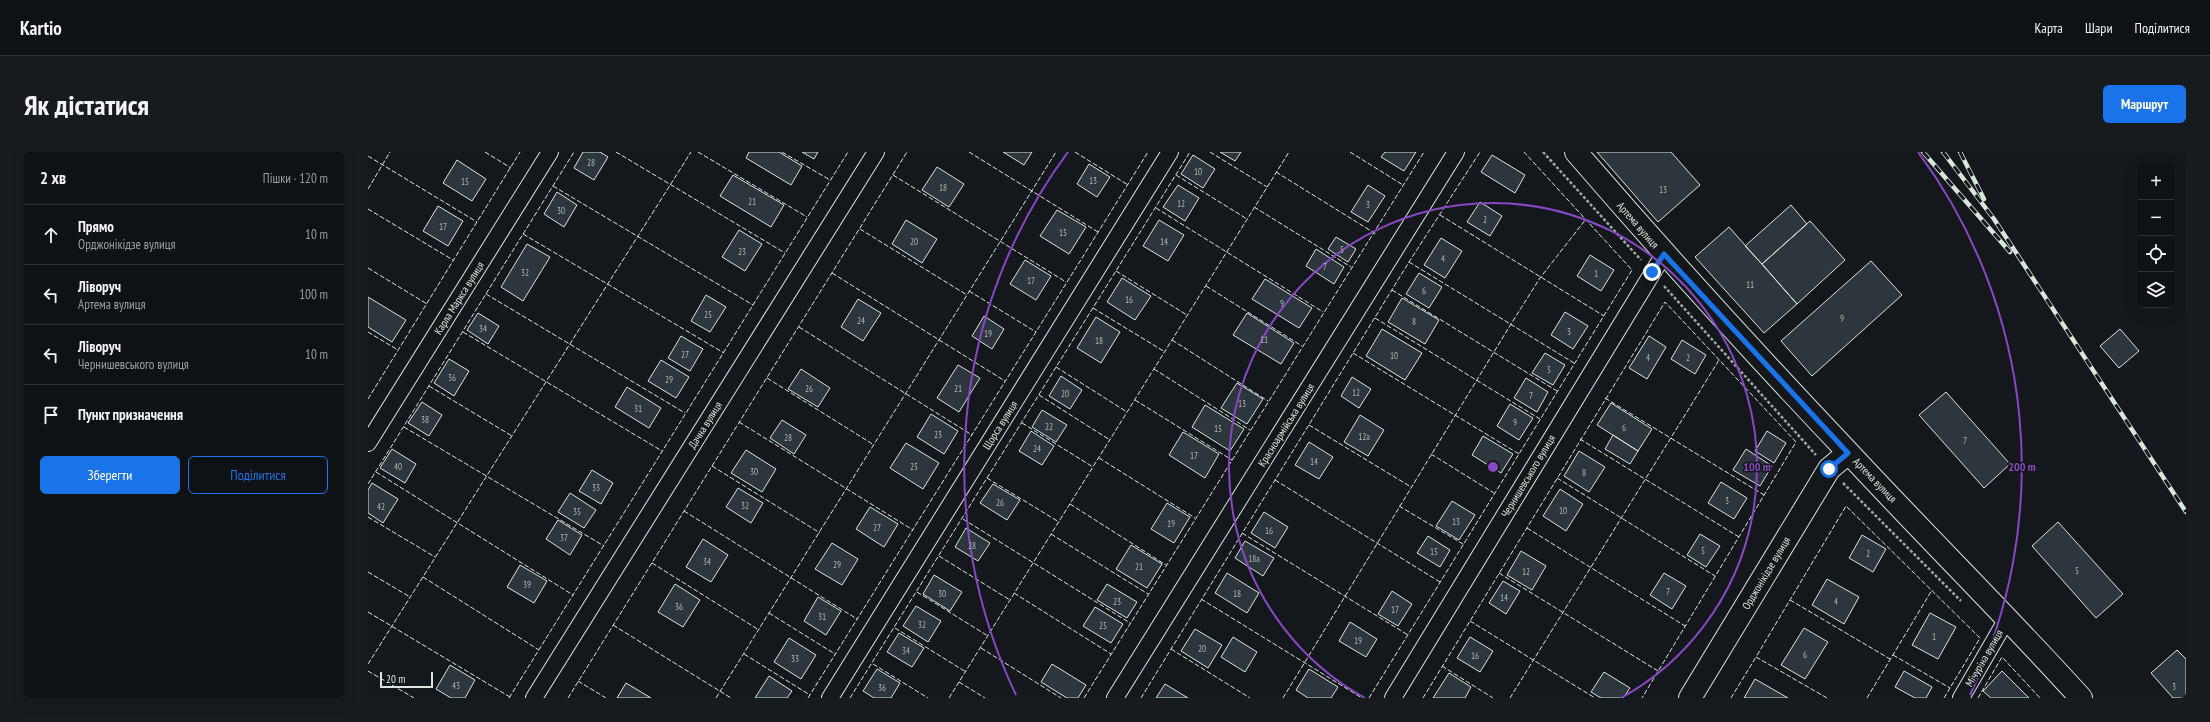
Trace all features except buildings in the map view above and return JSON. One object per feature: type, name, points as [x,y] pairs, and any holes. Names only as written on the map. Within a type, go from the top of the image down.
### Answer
[{"type":"main road","name":"Артема вулиця","points":[[1576,152],[1664,254],[1848,453],[2008,618],[2081,698]]},
{"type":"main road","name":"Орджонікідзе вулиця","points":[[1690,698],[1829,469],[1848,453]]},
{"type":"street","name":"Карла Маркса вулиця","points":[[368,443],[550,152]]},
{"type":"street","name":"Дачна вулиця","points":[[534,698],[876,152]]},
{"type":"street","name":"Щорса вулиця","points":[[830,698],[1170,152]]},
{"type":"street","name":"Красноармійська вулиця","points":[[1115,698],[1456,152]]},
{"type":"street","name":"Чернишевського вулиця","points":[[1392,698],[1664,254]]},
{"type":"street","name":"Мічуріна вулиця","points":[[1960,698],[2008,618]]},
{"type":"railway","points":[[1923,152],[2010,252]]},
{"type":"railway","points":[[1943,152],[1994,219],[2186,512]]},
{"type":"railway","points":[[1960,152],[1984,199]]},
{"type":"fence","points":[[368,189],[390,152]]},
{"type":"fence","points":[[485,152],[511,168]]},
{"type":"fence","points":[[368,399],[520,152]]},
{"type":"fence","points":[[368,484],[574,152]]},
{"type":"fence","points":[[616,152],[785,253]]},
{"type":"fence","points":[[368,664],[691,152]]},
{"type":"fence","points":[[698,152],[807,217]]},
{"type":"fence","points":[[782,152],[830,180]]},
{"type":"fence","points":[[509,698],[848,152]]},
{"type":"fence","points":[[568,698],[907,152]]},
{"type":"fence","points":[[969,152],[1098,232]]},
{"type":"fence","points":[[716,698],[1056,152]]},
{"type":"fence","points":[[1075,152],[1128,185]]},
{"type":"fence","points":[[808,698],[1148,152]]},
{"type":"fence","points":[[850,698],[1190,152]]},
{"type":"fence","points":[[1210,152],[1267,187]]},
{"type":"fence","points":[[949,698],[1289,152]]},
{"type":"fence","points":[[1350,152],[1403,185]]},
{"type":"fence","points":[[1084,698],[1424,152]]},
{"type":"fence","points":[[1141,698],[1409,262],[1480,152]]},
{"type":"fence","points":[[1369,698],[1632,270],[1524,152]]},
{"type":"fence","points":[[368,156],[477,222]]},
{"type":"fence","points":[[1276,172],[1376,234]]},
{"type":"fence","points":[[893,175],[1066,282]]},
{"type":"fence","points":[[1176,175],[1247,219]]},
{"type":"fence","points":[[553,186],[753,305]]},
{"type":"fence","points":[[1254,207],[1351,267]]},
{"type":"fence","points":[[1156,208],[1323,312]]},
{"type":"fence","points":[[368,209],[453,260]]},
{"type":"fence","points":[[1440,215],[1604,316]]},
{"type":"fence","points":[[1283,698],[1540,278],[1586,219]]},
{"type":"fence","points":[[860,229],[967,295]]},
{"type":"fence","points":[[523,234],[724,353]]},
{"type":"fence","points":[[1409,262],[1574,363]]},
{"type":"fence","points":[[368,268],[427,304]]},
{"type":"fence","points":[[1116,271],[1187,315]]},
{"type":"fence","points":[[832,273],[1005,381]]},
{"type":"fence","points":[[1206,286],[1302,346]]},
{"type":"fence","points":[[1392,290],[1557,391]]},
{"type":"fence","points":[[969,291],[1036,332]]},
{"type":"fence","points":[[486,294],[685,413]]},
{"type":"fence","points":[[1423,698],[1665,302],[1796,442],[1642,698]]},
{"type":"fence","points":[[1093,308],[1165,352]]},
{"type":"fence","points":[[1375,318],[1540,419]]},
{"type":"fence","points":[[799,327],[972,435]]},
{"type":"fence","points":[[368,332],[398,350]]},
{"type":"fence","points":[[463,332],[662,451]]},
{"type":"fence","points":[[1172,340],[1268,401]]},
{"type":"fence","points":[[1353,353],[1519,454]]},
{"type":"fence","points":[[1510,698],[1719,360]]},
{"type":"fence","points":[[1056,367],[1127,412]]},
{"type":"fence","points":[[1154,369],[1250,430]]},
{"type":"fence","points":[[767,378],[874,445]]},
{"type":"fence","points":[[429,386],[512,436]]},
{"type":"fence","points":[[1039,395],[1110,440]]},
{"type":"fence","points":[[1605,398],[1764,495]]},
{"type":"fence","points":[[1135,400],[1232,460]]},
{"type":"fence","points":[[739,422],[913,530]]},
{"type":"fence","points":[[1022,423],[1093,467]]},
{"type":"fence","points":[[1309,425],[1411,487]]},
{"type":"fence","points":[[404,427],[604,546]]},
{"type":"fence","points":[[1580,439],[1739,537]]},
{"type":"fence","points":[[1431,454],[1494,493]]},
{"type":"fence","points":[[1099,458],[1195,518]]},
{"type":"fence","points":[[712,466],[820,533]]},
{"type":"fence","points":[[376,472],[573,595]]},
{"type":"fence","points":[[987,478],[1059,522]]},
{"type":"fence","points":[[1557,478],[1715,576]]},
{"type":"fence","points":[[1275,480],[1440,582]]},
{"type":"fence","points":[[1070,504],[1166,565]]},
{"type":"fence","points":[[1399,506],[1463,544]]},
{"type":"fence","points":[[1827,698],[1756,657],[1846,506],[1980,638],[1944,698]]},
{"type":"fence","points":[[684,511],[857,619]]},
{"type":"fence","points":[[368,517],[435,557]]},
{"type":"fence","points":[[963,519],[1130,623]]},
{"type":"fence","points":[[1527,528],[1685,626]]},
{"type":"fence","points":[[1242,533],[1408,635]]},
{"type":"fence","points":[[1051,534],[1148,594]]},
{"type":"fence","points":[[939,556],[1010,600]]},
{"type":"fence","points":[[652,563],[759,630]]},
{"type":"fence","points":[[368,572],[410,597]]},
{"type":"fence","points":[[1499,573],[1658,671]]},
{"type":"fence","points":[[423,577],[539,650]]},
{"type":"fence","points":[[1867,698],[1932,590]]},
{"type":"fence","points":[[917,592],[988,636]]},
{"type":"fence","points":[[1014,593],[1111,654]]},
{"type":"fence","points":[[1201,599],[1362,698]]},
{"type":"fence","points":[[1790,600],[1890,659]]},
{"type":"fence","points":[[368,612],[510,697]]},
{"type":"fence","points":[[769,613],[835,654]]},
{"type":"fence","points":[[1470,621],[1595,698]]},
{"type":"fence","points":[[613,625],[731,698]]},
{"type":"fence","points":[[895,628],[966,672]]},
{"type":"fence","points":[[981,648],[1061,698]]},
{"type":"fence","points":[[1171,649],[1250,698]]},
{"type":"fence","points":[[744,654],[810,695]]},
{"type":"fence","points":[[1893,655],[1950,688]]},
{"type":"fence","points":[[1731,698],[1756,657],[1757,658]]},
{"type":"fence","points":[[1978,698],[2002,657],[2040,698]]},
{"type":"fence","points":[[873,664],[928,698]]},
{"type":"fence","points":[[1442,666],[1493,698]]},
{"type":"fence","points":[[368,671],[414,698]]},
{"type":"fence","points":[[578,681],[606,698]]},
{"type":"fence","points":[[959,682],[985,698]]},
{"type":"route","points":[[1652,272],[1664,254],[1848,453],[1829,469]]}]
